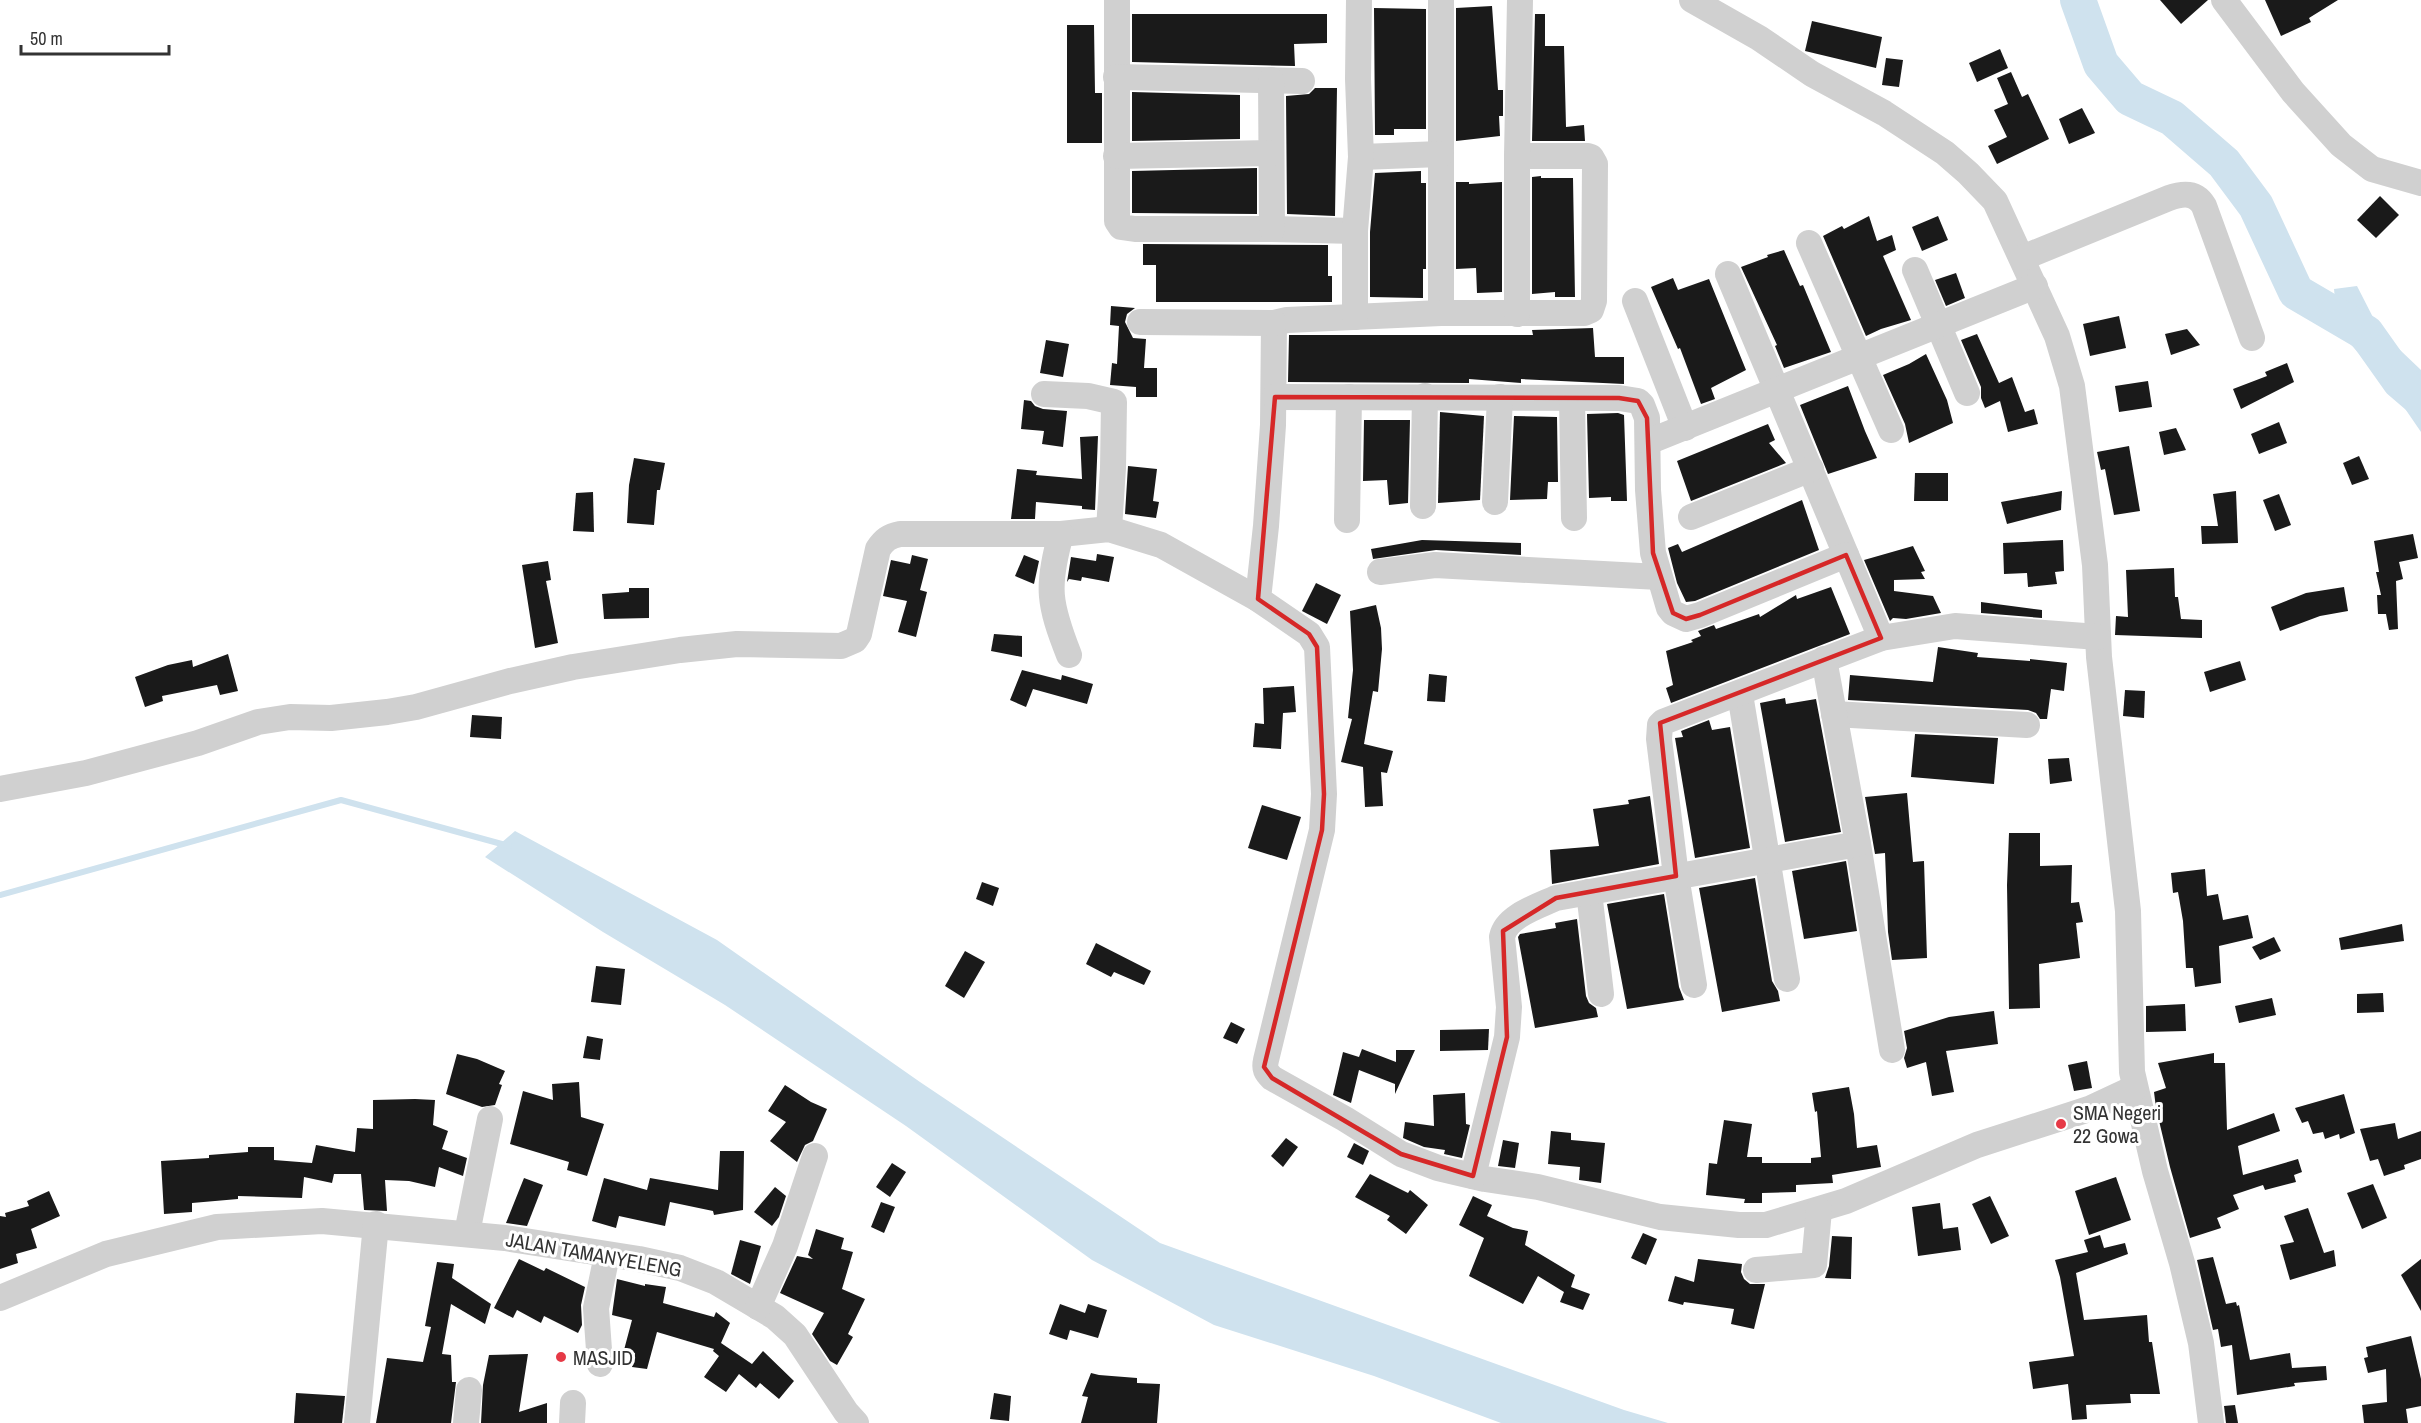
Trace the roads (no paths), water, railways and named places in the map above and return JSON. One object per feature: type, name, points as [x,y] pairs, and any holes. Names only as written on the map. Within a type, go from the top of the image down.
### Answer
[{"type":"street","points":[[1117,0],[1117,221],[1121,227],[1135,230],[1272,228],[1355,231]]},
{"type":"street","points":[[1355,317],[1355,231],[1361,157],[1358,79],[1359,0]]},
{"type":"street","points":[[1441,0],[1441,313]]},
{"type":"street","points":[[1517,314],[1520,0]]},
{"type":"street","points":[[1692,0],[1759,38],[1812,74],[1884,113],[1944,153],[1995,201],[2057,336],[2072,386],[2095,565],[2098,637],[2110,760],[2126,876],[2130,971],[2130,1055],[2134,1088],[2201,1343],[2211,1423]]},
{"type":"street","points":[[2224,0],[2293,92],[2341,145],[2372,169],[2421,183]]},
{"type":"street","points":[[1116,77],[1302,81]]},
{"type":"street","points":[[1271,80],[1272,228]]},
{"type":"street","points":[[1116,156],[1271,153]]},
{"type":"street","points":[[1361,157],[1441,154]]},
{"type":"street","points":[[1140,322],[1274,324],[1287,320],[1441,313],[1584,313],[1593,306],[1595,164],[1588,156],[1517,156]]},
{"type":"street","points":[[2022,258],[2169,198],[2192,195],[2204,206],[2252,338]]},
{"type":"street","points":[[1809,243],[1891,430]]},
{"type":"street","points":[[1915,270],[1967,393]]},
{"type":"street","points":[[1728,274],[1779,390],[1881,638]]},
{"type":"street","points":[[1648,442],[1938,323],[2035,286]]},
{"type":"street","points":[[1635,301],[1685,428]]},
{"type":"street","points":[[1258,599],[1266,526],[1275,396],[1274,324]]},
{"type":"street","points":[[1044,394],[1088,396],[1114,402],[1109,529]]},
{"type":"street","points":[[1275,396],[1619,398],[1638,401],[1647,418],[1648,490],[1653,553],[1669,608],[1673,613],[1686,619],[1846,555]]},
{"type":"street","points":[[1424,506],[1425,396]]},
{"type":"street","points":[[1347,520],[1349,397]]},
{"type":"street","points":[[1495,502],[1500,397]]},
{"type":"street","points":[[1572,398],[1574,518]]},
{"type":"street","points":[[1691,518],[1811,469]]},
{"type":"street","points":[[0,789],[86,773],[198,743],[258,722],[291,717],[331,718],[416,707],[510,681],[573,667],[680,650],[737,644],[842,646],[855,640],[859,633],[878,549],[883,541],[892,536],[1061,534],[1109,529],[1161,544],[1258,599],[1309,634],[1317,647],[1324,794],[1322,830],[1264,1067],[1272,1078],[1353,1123],[1401,1154],[1438,1168],[1548,1189],[1660,1217],[1723,1224],[1766,1225],[1819,1210],[1911,1175],[1977,1145],[2089,1109],[2134,1088]]},
{"type":"street","points":[[1061,534],[1050,583],[1053,609],[1069,655]]},
{"type":"street","points":[[1380,572],[1435,565],[1659,577]]},
{"type":"street","points":[[1694,985],[1676,876],[1659,732],[1663,722],[1881,638],[1955,626],[2098,637]]},
{"type":"street","points":[[1824,659],[1892,1050]]},
{"type":"street","points":[[1740,694],[1787,979]]},
{"type":"street","points":[[1834,714],[2027,725]]},
{"type":"street","points":[[1473,1176],[1507,1037],[1509,1007],[1502,942],[1503,931],[1510,923],[1532,909],[1557,898],[1858,844]]},
{"type":"street","points":[[1589,892],[1601,994]]},
{"type":"street","points":[[467,1233],[490,1119]]},
{"type":"street","points":[[758,1307],[785,1246],[815,1156]]},
{"type":"street","points":[[1756,1270],[1814,1265],[1819,1210]]},
{"type":"street","name":"JALAN TAMANYELENG","points":[[0,1299],[106,1254],[217,1227],[322,1221],[467,1233],[680,1268],[716,1282],[775,1317],[795,1335],[855,1423]]},
{"type":"street","points":[[357,1423],[376,1224]]},
{"type":"street","points":[[600,1364],[596,1308],[607,1255]]},
{"type":"street","points":[[466,1423],[469,1390]]},
{"type":"water","points":[[2357,286],[2380,331],[2421,370],[2421,432],[2395,394],[2338,330],[2334,289]]},
{"type":"water","points":[[515,831],[717,940],[920,1082],[1160,1243],[1624,1410],[1668,1423],[1501,1423],[1374,1376],[1214,1325],[1092,1260],[906,1126],[725,1005],[603,932],[485,857]]},
{"type":"waterway","points":[[2078,0],[2101,64],[2130,98],[2172,118],[2224,163],[2256,206],[2296,292],[2366,333],[2400,381],[2421,399]]},
{"type":"waterway","points":[[0,895],[341,800],[509,846]]},
{"type":"place","name":"SMA Negeri 22 Gowa","points":[[2061,1124]]},
{"type":"place","name":"MASJID","points":[[561,1357]]}]
